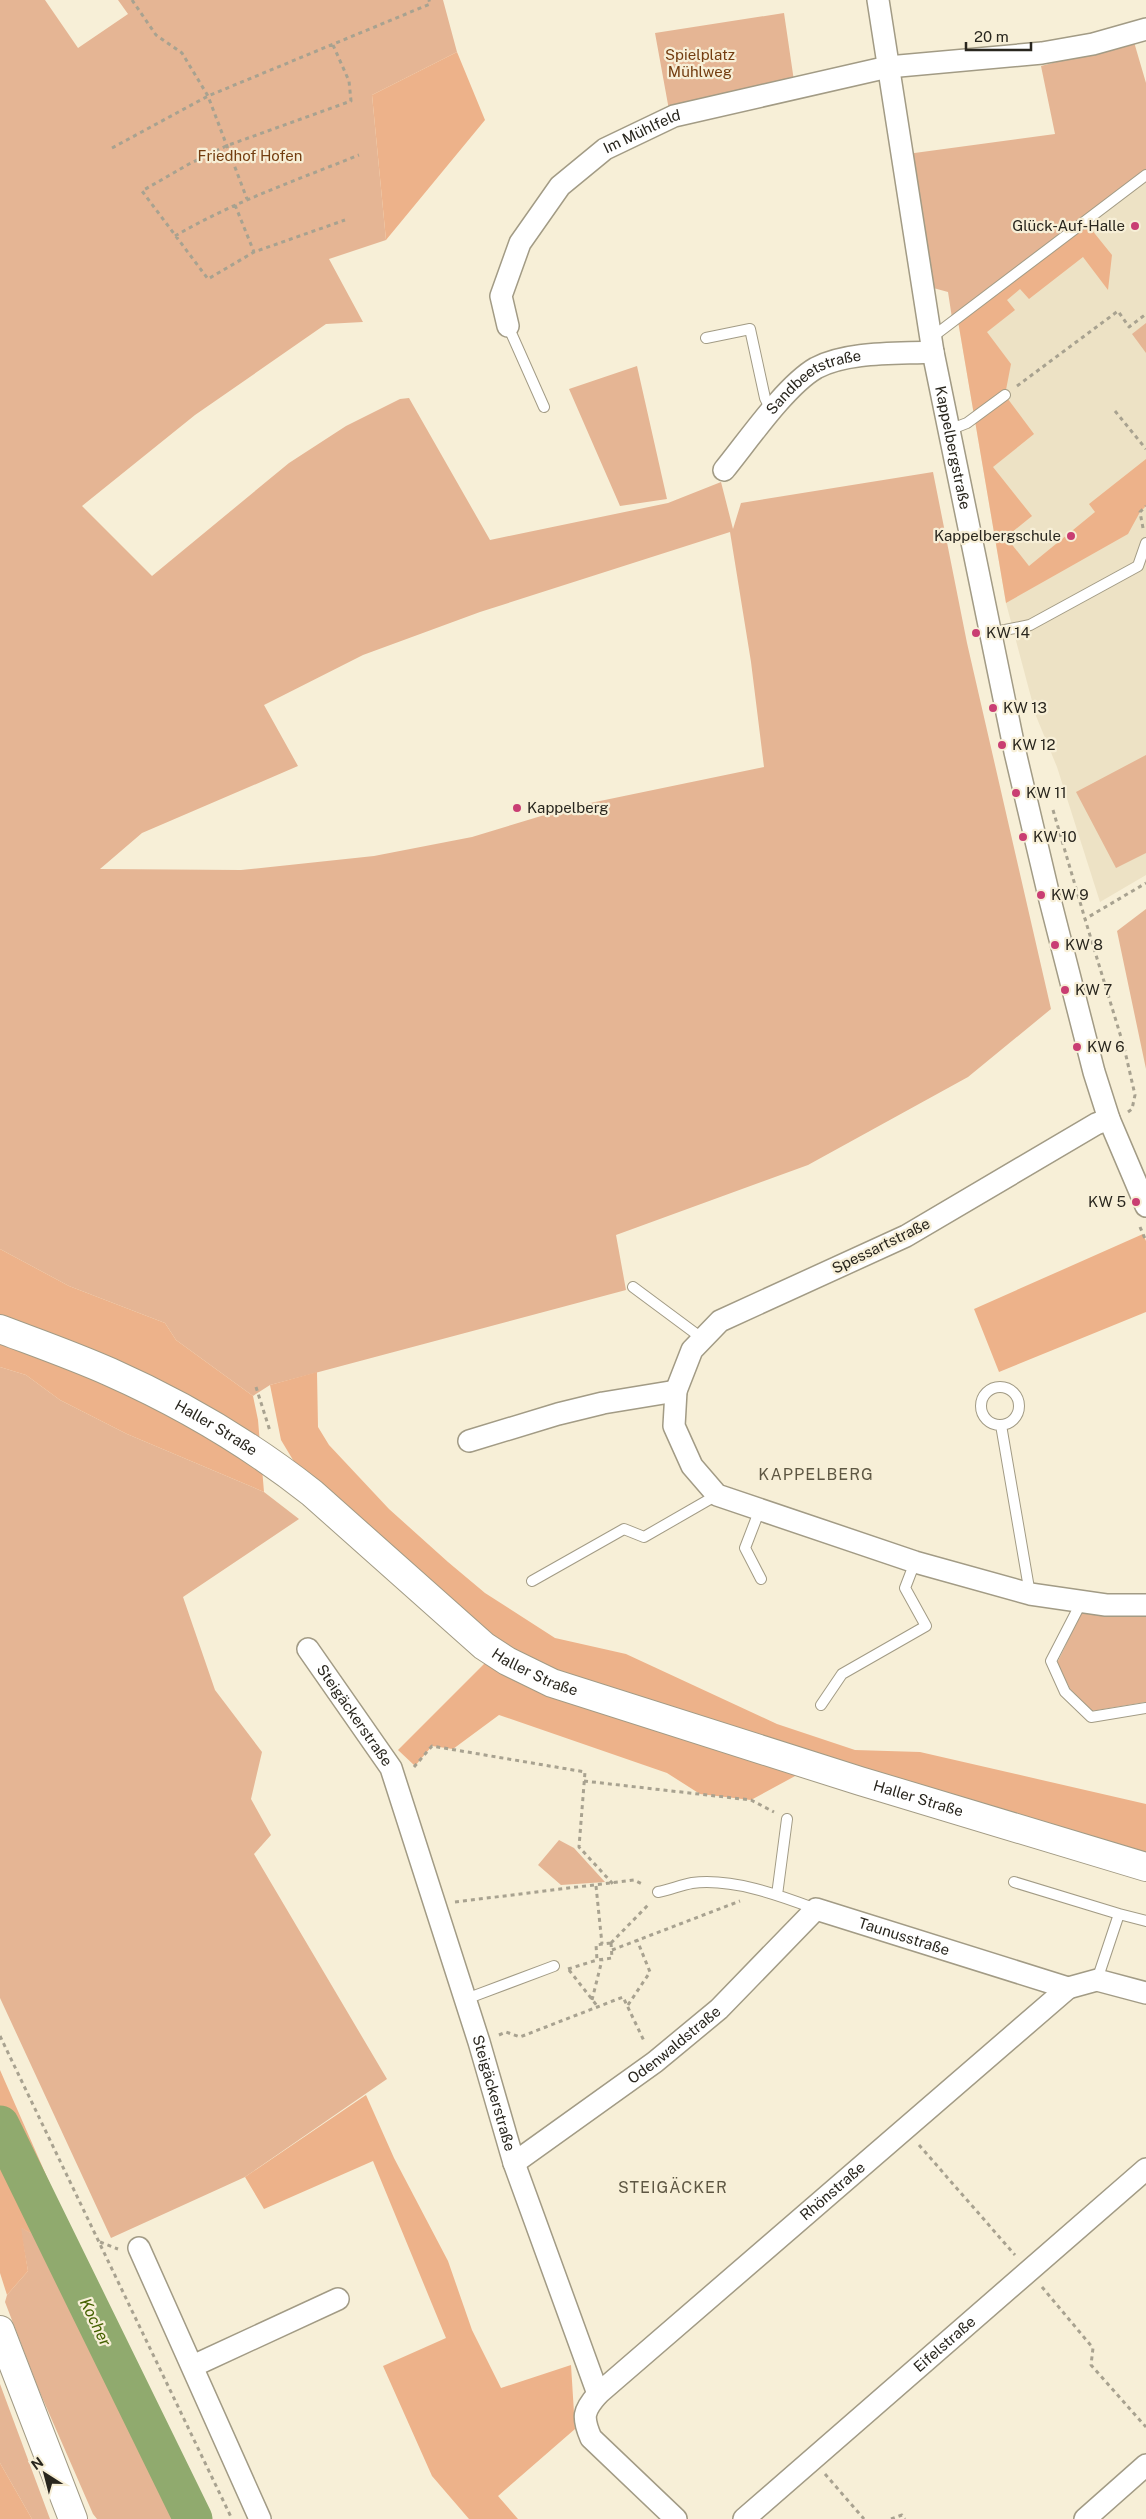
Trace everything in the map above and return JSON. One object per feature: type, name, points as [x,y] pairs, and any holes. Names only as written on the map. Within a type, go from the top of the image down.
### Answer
[{"type":"main road","name":"Haller Straße","points":[[0,1329],[109,1371],[230,1435],[284,1471],[462,1627],[507,1662],[527,1672],[552,1683],[842,1775],[1146,1867]]},
{"type":"main road","points":[[0,2330],[73,2519]]},
{"type":"street","name":"Kappelbergstraße","points":[[878,0],[932,345],[1015,752],[1048,896],[1094,1072],[1109,1119],[1146,1206]]},
{"type":"street","name":"Im Mühlfeld","points":[[508,326],[501,296],[520,243],[560,186],[605,148],[674,116],[888,67],[1042,53],[1093,44],[1146,29]]},
{"type":"street","name":"Sandbeetstraße","points":[[724,470],[785,395],[816,368],[854,356],[932,345]]},
{"type":"street","name":"Spessartstraße","points":[[717,1495],[692,1466],[674,1426],[676,1391],[692,1350],[720,1321],[906,1236],[1096,1124],[1109,1119]]},
{"type":"street","points":[[469,1441],[558,1414],[603,1403],[676,1391]]},
{"type":"street","points":[[717,1495],[915,1562],[1030,1594],[1106,1605],[1146,1605]]},
{"type":"street","name":"Steigäckerstraße","points":[[308,1649],[391,1768],[466,1999],[514,2163],[598,2394]]},
{"type":"street","name":"Taunusstraße","points":[[816,1909],[1068,1988]]},
{"type":"street","name":"Odenwaldstraße","points":[[514,2163],[655,2062],[719,2009],[816,1909]]},
{"type":"street","points":[[1068,1988],[1097,1980],[1146,1992]]},
{"type":"street","name":"Rhönstraße","points":[[598,2394],[1068,1988]]},
{"type":"street","name":"Eifelstraße","points":[[744,2519],[1146,2169]]},
{"type":"street","points":[[139,2248],[260,2519]]},
{"type":"street","points":[[193,2366],[338,2299]]},
{"type":"street","points":[[598,2394],[587,2407],[584,2422],[591,2438],[676,2519]]},
{"type":"street","points":[[1085,2519],[1146,2465]]},
{"type":"lane","points":[[932,345],[1146,175]]},
{"type":"lane","points":[[508,326],[544,407]]},
{"type":"lane","points":[[706,338],[750,329],[764,398],[772,411]]},
{"type":"lane","points":[[949,430],[967,423],[1005,395]]},
{"type":"lane","points":[[990,633],[1030,625],[1138,566],[1146,543]]},
{"type":"lane","points":[[633,1287],[702,1339]]},
{"type":"lane","points":[[1001,1425],[1030,1594]]},
{"type":"lane","points":[[532,1581],[624,1529],[644,1537],[717,1495]]},
{"type":"lane","points":[[760,1509],[745,1548],[761,1579]]},
{"type":"lane","points":[[821,1704],[842,1674],[926,1626],[905,1588],[915,1562]]},
{"type":"lane","points":[[1082,1601],[1051,1661],[1065,1692],[1091,1717],[1146,1708]]},
{"type":"lane","points":[[777,1895],[787,1819]]},
{"type":"lane","points":[[1014,1882],[1146,1921]]},
{"type":"lane","name":"Taunusstraße","points":[[658,1892],[692,1883],[737,1886],[777,1895],[816,1909]]},
{"type":"lane","points":[[1097,1980],[1120,1914]]},
{"type":"lane","points":[[466,1999],[554,1966]]},
{"type":"path","points":[[132,0],[156,35],[182,53],[208,96],[247,199]]},
{"type":"path","points":[[112,148],[208,96],[430,4],[430,0]]},
{"type":"path","points":[[333,45],[349,81],[351,101],[226,146],[189,164],[142,191],[208,279],[254,252],[345,220]]},
{"type":"path","points":[[175,236],[207,217],[247,199],[360,156]]},
{"type":"path","points":[[235,205],[254,252]]},
{"type":"path","points":[[1005,395],[1118,311],[1129,327],[1146,314]]},
{"type":"path","points":[[1115,411],[1146,449]]},
{"type":"path","points":[[1146,506],[1140,512],[1146,543]]},
{"type":"path","points":[[1109,1119],[1125,1115],[1132,1109],[1135,1095],[1124,1047],[1085,919],[1146,883]]},
{"type":"path","points":[[256,1387],[284,1471]]},
{"type":"path","points":[[397,1786],[432,1746],[585,1772],[579,1847],[613,1884]]},
{"type":"path","points":[[584,1781],[751,1800],[787,1819]]},
{"type":"path","points":[[435,1904],[634,1880],[658,1892],[611,1943],[596,1945],[597,1960]]},
{"type":"path","points":[[596,1886],[602,1944]]},
{"type":"path","points":[[612,1950],[748,1898],[750,1889]]},
{"type":"path","points":[[628,2005],[650,1972],[638,1940]]},
{"type":"path","points":[[554,1966],[559,1972],[597,1960],[612,1958],[611,1943]]},
{"type":"path","points":[[592,2000],[602,1960]]},
{"type":"path","points":[[569,1969],[598,2007]]},
{"type":"path","points":[[479,2042],[506,2032],[520,2037],[622,1997],[628,2005],[655,2062]]},
{"type":"path","points":[[0,2036],[232,2519]]},
{"type":"path","points":[[905,2128],[1093,2348],[1092,2365],[1146,2426]]},
{"type":"path","points":[[812,2459],[864,2519]]},
{"type":"path","points":[[890,2519],[902,2515],[905,2519]]},
{"type":"shaded area","points":[[457,52],[485,120],[386,240],[372,95]]},
{"type":"shaded area","name":"Kappelbergschule","points":[[1146,181],[1146,875],[1100,902],[1057,767],[1036,716],[1006,603],[958,321]]},
{"type":"shaded area","points":[[1087,224],[1112,255],[1108,290],[1083,257],[1029,299],[1020,289],[1007,300],[1015,310],[987,332],[1011,364],[1005,395],[1034,434],[993,467],[1032,516],[1006,537],[1029,566],[1095,512],[1089,504],[1146,459],[1146,506],[1140,512],[1128,534],[1006,603],[958,321]]},
{"type":"shaded area","points":[[1143,1234],[1146,1241],[1146,1312],[999,1372],[974,1309]]},
{"type":"shaded area","points":[[0,1249],[69,1286],[165,1323],[176,1340],[253,1396],[258,1420],[264,1492],[127,1434],[60,1400],[26,1375],[0,1367]]},
{"type":"shaded area","points":[[317,1372],[318,1427],[329,1445],[389,1509],[448,1562],[485,1593],[555,1638],[626,1654],[777,1724],[855,1750],[920,1752],[1146,1804],[1146,1858],[584,1682],[493,1645],[305,1480],[281,1440],[270,1385]]},
{"type":"shaded area","points":[[488,1660],[797,1775],[751,1800],[700,1794],[667,1773],[499,1715],[453,1749],[432,1746],[415,1766],[398,1750]]},
{"type":"shaded area","points":[[0,2070],[197,2519],[193,2519],[104,2336],[87,2324],[40,2238],[21,2228],[28,2271],[7,2295],[0,2273]]},
{"type":"shaded area","points":[[366,2095],[394,2158],[448,2261],[472,2330],[501,2388],[571,2365],[575,2429],[498,2496],[518,2519],[469,2519],[432,2476],[383,2366],[446,2338],[373,2161],[264,2209],[245,2177]]},
{"type":"shaded area","points":[[0,2463],[32,2519],[0,2519]]},
{"type":"green space","name":"Friedhof Hofen","points":[[0,0],[45,0],[78,48],[128,14],[118,0],[443,0],[457,52],[372,95],[386,240],[329,259],[363,322],[326,324],[195,415],[82,506],[152,576],[289,463],[346,426],[400,399],[409,398],[490,540],[668,503],[721,482],[733,529],[741,503],[933,472],[967,643],[1051,1009],[968,1077],[808,1165],[616,1235],[626,1290],[270,1385],[253,1396],[176,1340],[165,1323],[69,1286],[0,1249]],"holes":[[[730,532],[751,662],[764,767],[571,807],[472,837],[374,856],[241,870],[100,869],[142,833],[298,766],[264,705],[363,655],[480,612]]]},
{"type":"green space","name":"Spielplatz Mühlweg","points":[[784,13],[794,81],[669,110],[655,33]]},
{"type":"green space","points":[[1134,42],[1146,83],[1146,170],[952,318],[948,292],[926,286],[907,154],[1055,134],[1041,66]]},
{"type":"green space","points":[[1146,323],[1146,353],[1132,334]]},
{"type":"green space","points":[[637,366],[667,499],[620,506],[569,389]]},
{"type":"green space","points":[[1146,755],[1146,853],[1116,868],[1076,792]]},
{"type":"green space","points":[[1146,909],[1146,1069],[1117,931]]},
{"type":"green space","points":[[0,1367],[26,1375],[60,1400],[127,1434],[264,1492],[299,1519],[183,1597],[215,1690],[262,1752],[251,1799],[271,1835],[254,1854],[387,2079],[245,2177],[111,2238],[0,1998]]},
{"type":"green space","points":[[1084,1608],[1146,1610],[1146,1702],[1092,1711],[1070,1689],[1057,1663]]},
{"type":"green space","points":[[559,1840],[574,1848],[605,1882],[561,1885],[538,1865]]},
{"type":"green space","points":[[20,2227],[40,2238],[87,2324],[176,2519],[97,2519],[93,2514],[38,2388],[5,2302],[7,2295],[28,2271]]},
{"type":"green space","points":[[0,2384],[50,2519],[32,2519],[0,2463]]},
{"type":"waterway","name":"Kocher","points":[[0,2125],[193,2519]]},
{"type":"place","name":"Glück-Auf-Halle","points":[[1135,226]]},
{"type":"place","name":"Kappelbergschule","points":[[1071,536]]},
{"type":"place","name":"KW 14","points":[[976,633]]},
{"type":"place","name":"KW 13","points":[[993,708]]},
{"type":"place","name":"KW 12","points":[[1002,745]]},
{"type":"place","name":"KW 11","points":[[1016,793]]},
{"type":"place","name":"Kappelberg","points":[[517,808]]},
{"type":"place","name":"KW 10","points":[[1023,837]]},
{"type":"place","name":"KW 9","points":[[1041,895]]},
{"type":"place","name":"KW 8","points":[[1055,945]]},
{"type":"place","name":"KW 7","points":[[1065,990]]},
{"type":"place","name":"KW 6","points":[[1077,1047]]},
{"type":"place","name":"KW 5","points":[[1136,1202]]},
{"type":"district","name":"KAPPELBERG","points":[[816,1474]]},
{"type":"district","name":"STEIGÄCKER","points":[[673,2187]]}]
